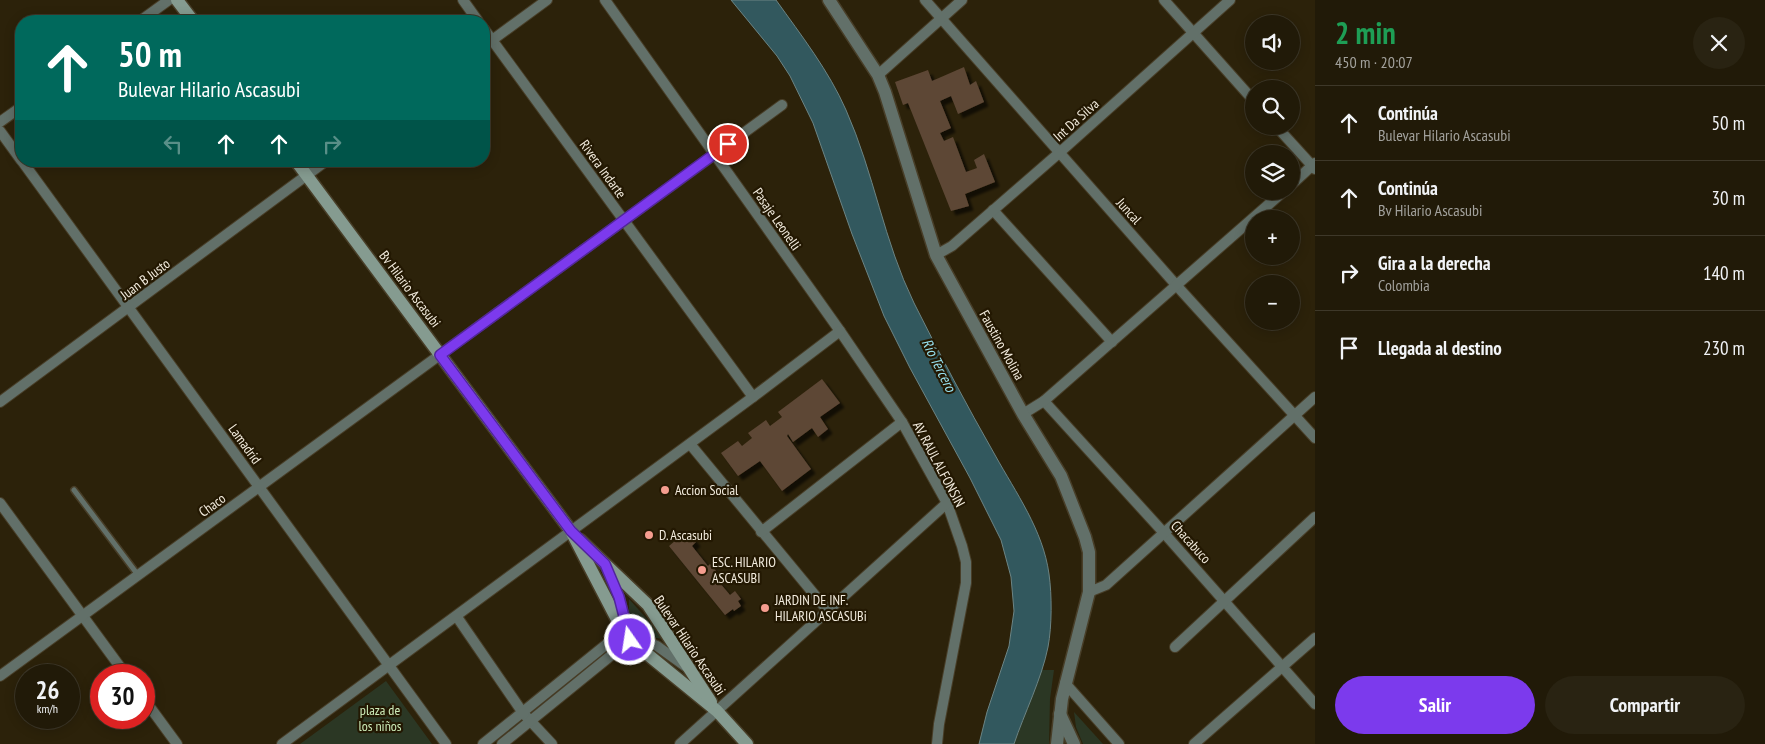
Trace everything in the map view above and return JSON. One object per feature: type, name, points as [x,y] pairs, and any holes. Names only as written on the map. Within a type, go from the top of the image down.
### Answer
[{"type":"main road","points":[[177,0],[188,15]]},
{"type":"main road","name":"Bv Hilario Ascasubi","points":[[300,167],[571,531]]},
{"type":"main road","name":"Bulevar Hilario Ascasubi","points":[[571,531],[648,605],[717,711]]},
{"type":"main road","name":"Bulevar Hilario Ascasubi","points":[[571,531],[627,635],[717,711],[747,744]]},
{"type":"street","points":[[148,15],[169,0]]},
{"type":"street","points":[[462,0],[473,15]]},
{"type":"street","points":[[490,42],[547,0]]},
{"type":"street","name":"Pasaje Leonelli","points":[[606,0],[840,331]]},
{"type":"street","name":"Faustino Molina","points":[[829,0],[878,75],[936,255],[1023,414],[1061,476],[1075,509],[1089,552],[1089,592],[1065,683],[1057,744]]},
{"type":"street","name":"Juncal","points":[[925,0],[1177,286],[1315,438]]},
{"type":"street","points":[[878,75],[962,0]]},
{"type":"street","points":[[1164,0],[1245,91]]},
{"type":"street","name":"Int Da Silva","points":[[936,255],[952,246],[994,210],[1230,0]]},
{"type":"street","name":"Rivera Indarte","points":[[490,46],[624,220],[753,397]]},
{"type":"street","name":"Chaco","points":[[0,676],[260,488],[782,104]]},
{"type":"street","points":[[0,122],[15,111]]},
{"type":"street","name":"Lamadrid","points":[[0,131],[15,151]]},
{"type":"street","points":[[1285,135],[1314,166],[1300,177]]},
{"type":"street","name":"Lamadrid","points":[[26,167],[446,744]]},
{"type":"street","name":"Juan B Justo","points":[[0,402],[318,167]]},
{"type":"street","points":[[1023,414],[1044,401],[1274,200]]},
{"type":"street","points":[[994,210],[1112,342]]},
{"type":"street","points":[[282,744],[457,617],[840,331]]},
{"type":"street","name":"AV. RAUL ALFONSIN","points":[[840,331],[902,422],[947,503],[966,562],[966,583],[939,724],[937,744]]},
{"type":"street","points":[[1089,592],[1106,585],[1315,397]]},
{"type":"street","name":"Chacabuco","points":[[1044,401],[1225,601],[1315,704]]},
{"type":"street","points":[[761,532],[902,422]]},
{"type":"street","points":[[690,444],[828,611]]},
{"type":"street","points":[[0,503],[118,664]]},
{"type":"street","points":[[680,744],[947,503]]},
{"type":"street","points":[[1176,647],[1315,517]]},
{"type":"street","points":[[605,564],[619,597],[627,635]]},
{"type":"street","points":[[457,617],[523,713],[552,744]]},
{"type":"street","points":[[627,635],[657,646],[690,669]]},
{"type":"street","points":[[483,744],[627,635]]},
{"type":"street","points":[[502,744],[532,721],[627,635]]},
{"type":"street","points":[[1194,744],[1315,638]]},
{"type":"street","points":[[1065,683],[1119,744]]},
{"type":"street","points":[[155,714],[177,744]]},
{"type":"street","points":[[1060,714],[1074,744]]},
{"type":"lane","points":[[74,490],[138,575]]},
{"type":"green space","points":[[629,599],[663,639],[645,636],[629,616]]},
{"type":"green space","points":[[1041,670],[1054,670],[1050,699],[1049,744],[1014,744]]},
{"type":"green space","name":"plaza de los niños","points":[[386,681],[432,744],[300,744]]},
{"type":"green space","points":[[1074,712],[1103,744],[1083,744],[1076,727]]},
{"type":"water","name":"Río Tercero","points":[[731,0],[776,0],[831,81],[856,134],[895,256],[914,303],[964,399],[1028,512],[1041,542],[1050,582],[1049,639],[1042,671],[1014,744],[979,744],[987,712],[1009,646],[1014,611],[1011,577],[1001,540],[884,316],[852,234],[813,123],[790,76],[777,56]]},
{"type":"building","points":[[964,67],[970,85],[976,81],[984,102],[958,114],[951,96],[940,101],[951,128],[940,133],[944,141],[953,137],[966,172],[977,168],[974,160],[984,154],[995,182],[965,194],[969,206],[951,211],[908,103],[903,105],[895,82],[928,70],[932,81]]},
{"type":"building","points":[[822,379],[840,403],[820,417],[828,429],[818,437],[812,428],[793,442],[788,434],[787,436],[811,469],[782,491],[760,461],[738,476],[721,453],[738,441],[742,446],[752,438],[748,433],[766,420],[770,426],[782,417],[778,412]]},
{"type":"building","name":"ESC. HILARIO ASCASUBI","points":[[687,531],[696,542],[692,546],[708,566],[710,564],[718,573],[714,576],[730,595],[735,591],[741,599],[738,601],[741,606],[734,611],[733,609],[725,615],[669,546]]},
{"type":"place","name":"Accion Social","points":[[665,490]]},
{"type":"place","name":"D. Ascasubi","points":[[649,535]]},
{"type":"place","name":"ESC. HILARIO ASCASUBI","points":[[702,570]]},
{"type":"place","name":"JARDIN DE INF. HILARIO ASCASUBi","points":[[765,608]]},
{"type":"route","points":[[630,640],[619,597],[605,564],[571,531],[440,355],[728,144]]}]
